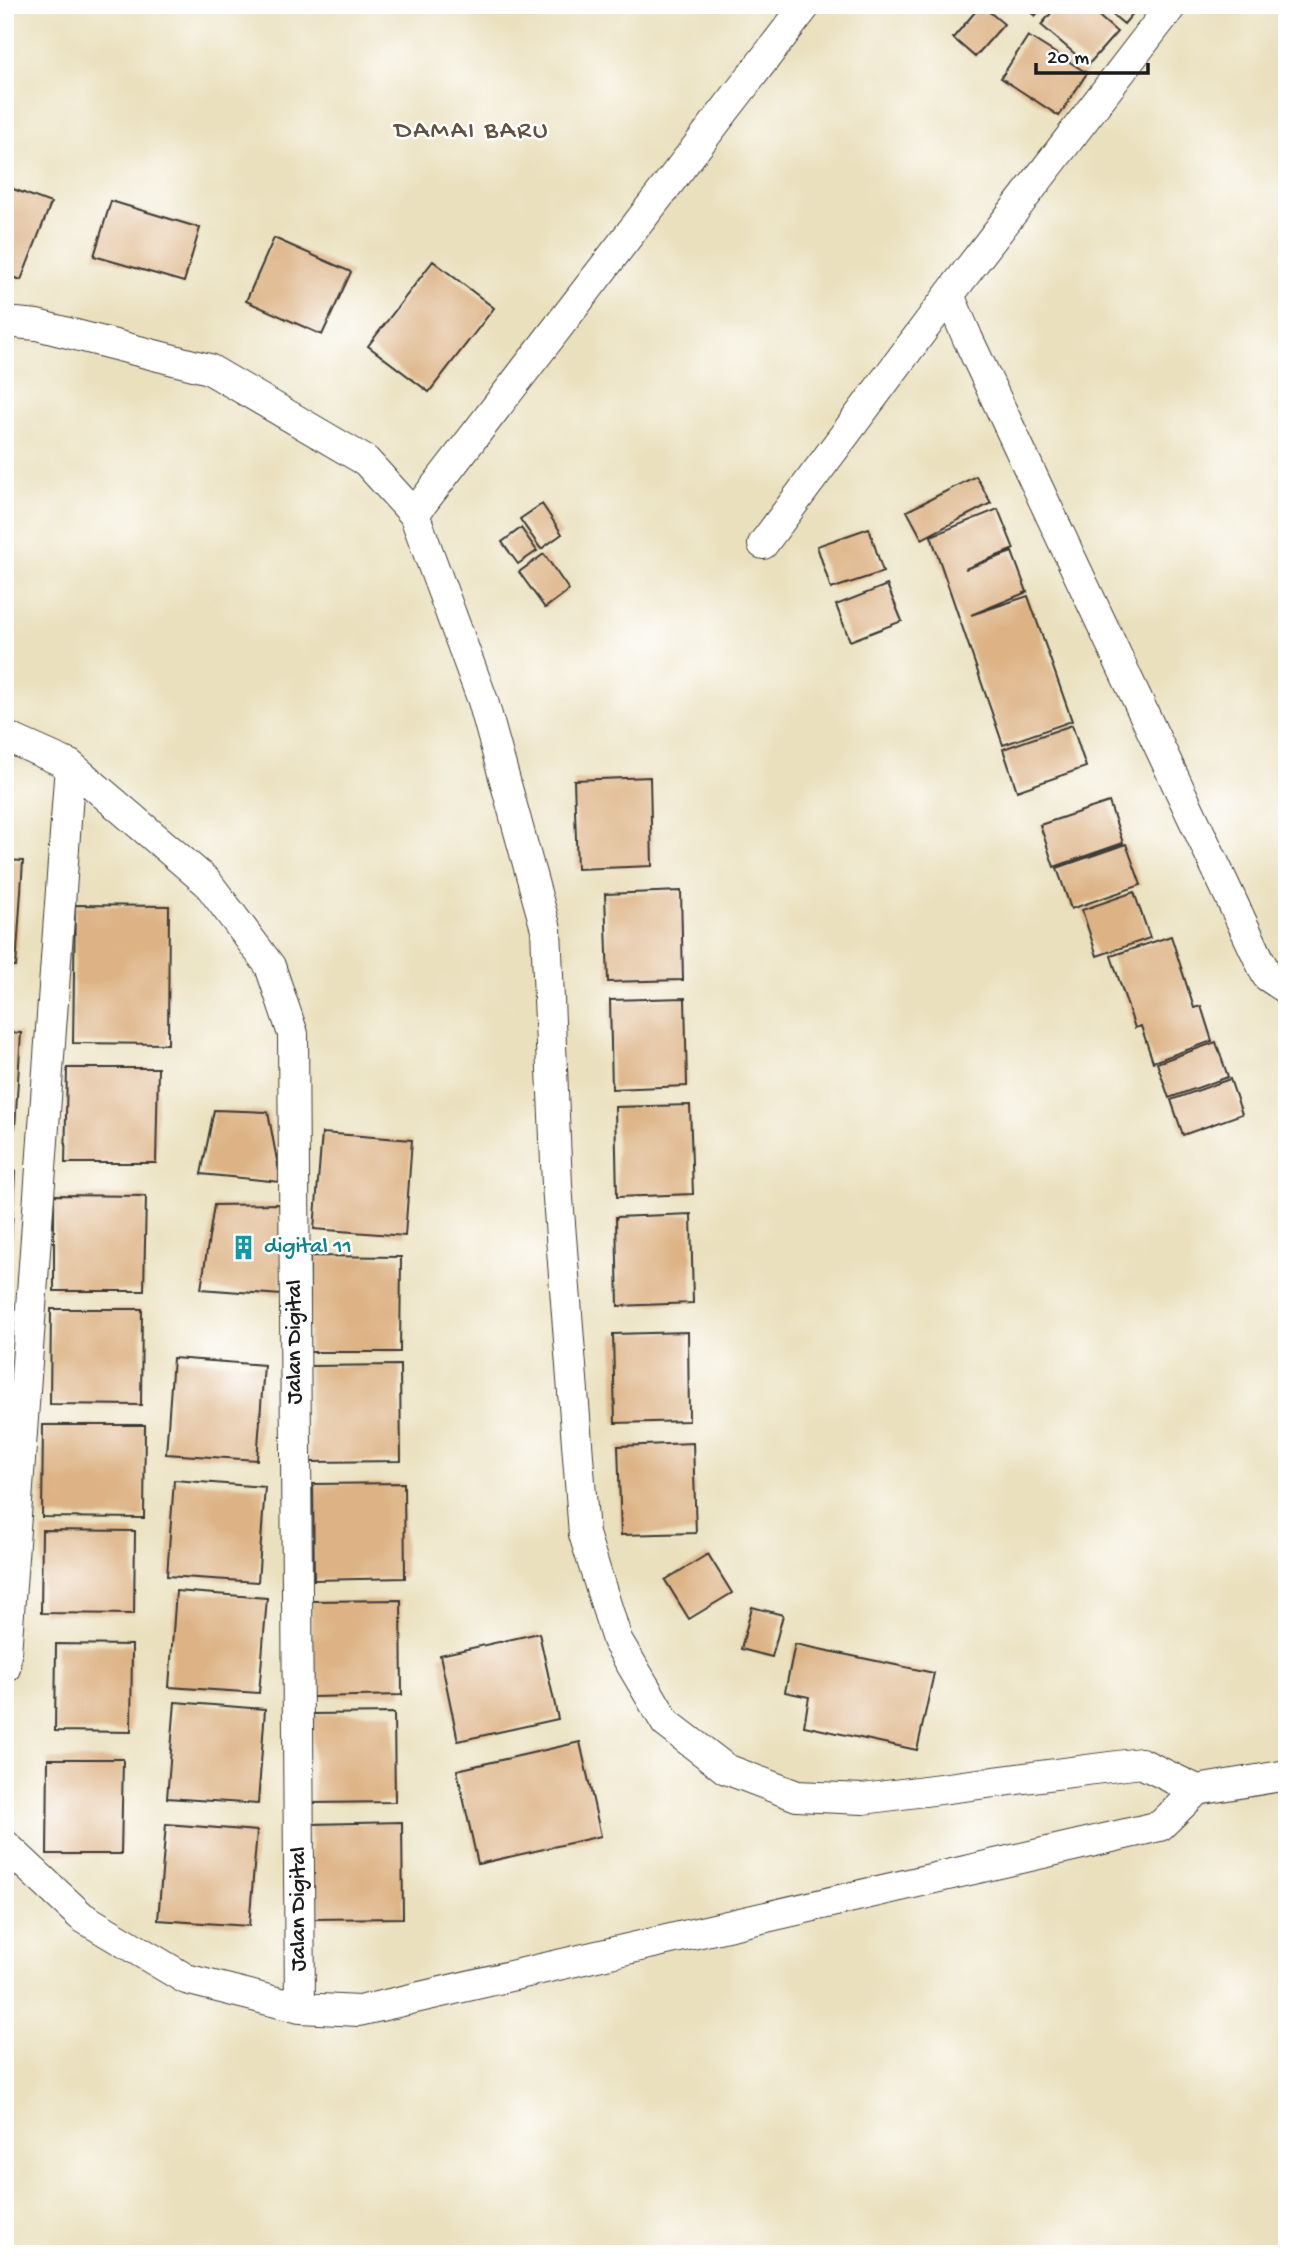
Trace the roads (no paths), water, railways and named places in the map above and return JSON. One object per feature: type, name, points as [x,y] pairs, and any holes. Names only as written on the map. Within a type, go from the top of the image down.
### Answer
[{"type":"street","points":[[414,514],[806,5]]},
{"type":"street","points":[[764,544],[949,295],[1172,5]]},
{"type":"street","points":[[949,295],[1267,976],[1287,989]]},
{"type":"street","points":[[5,322],[37,326],[209,369],[366,461],[414,514],[483,701],[546,929],[557,1185],[584,1534],[617,1640],[666,1723],[726,1769],[797,1797],[863,1799],[1141,1763],[1198,1790]]},
{"type":"street","name":"Jalan Digital","points":[[5,736],[70,765],[208,882],[270,966],[293,1034],[300,2008]]},
{"type":"street","points":[[5,1668],[70,765]]},
{"type":"street","points":[[5,1845],[82,1917],[186,1979],[300,2008],[359,2011],[1160,1826],[1198,1790],[1287,1775]]},
{"type":"place","name":"digital 11","points":[[244,1247]]},
{"type":"district","name":"DAMAI BARU","points":[[472,132]]}]
